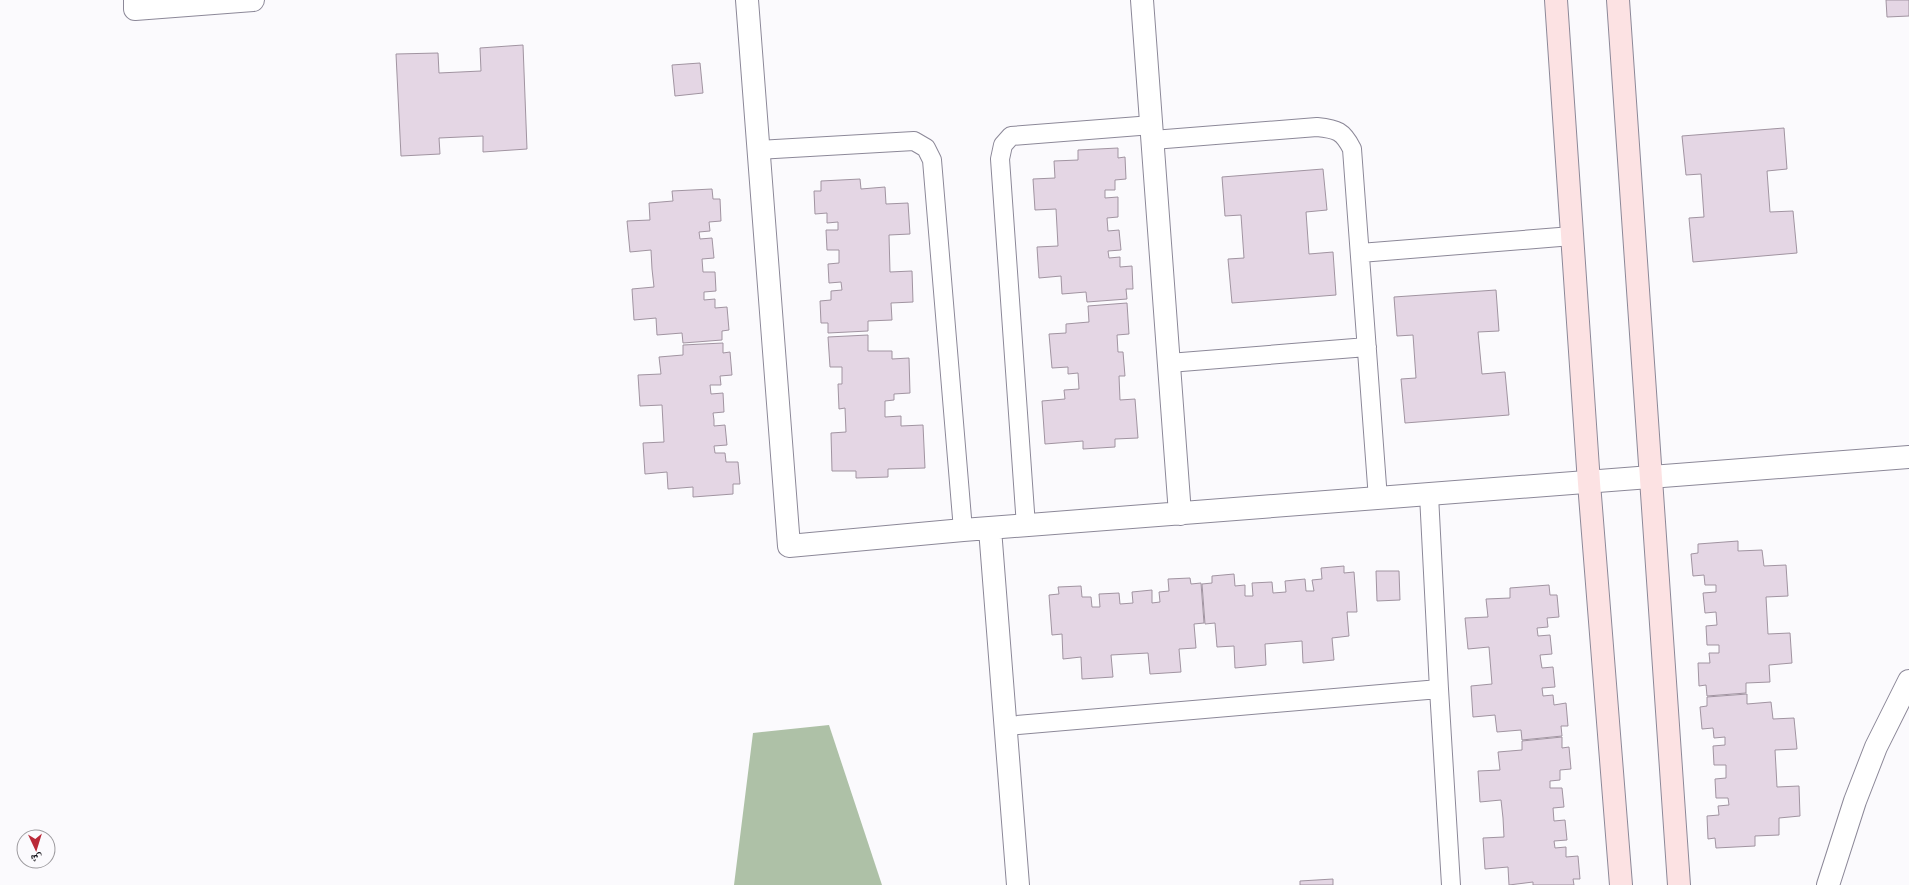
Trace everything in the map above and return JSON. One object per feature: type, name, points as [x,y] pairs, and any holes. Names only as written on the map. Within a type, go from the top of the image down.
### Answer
[{"type":"street","points":[[135,0],[135,9],[253,0]]},
{"type":"street","points":[[747,0],[789,546],[963,530],[1589,483],[1909,457]]},
{"type":"street","points":[[1142,0],[1180,514]]},
{"type":"street","points":[[1556,0],[1589,483],[1621,885]]},
{"type":"street","points":[[1618,0],[1679,885]]},
{"type":"street","points":[[990,529],[1018,885]]},
{"type":"street","points":[[1828,885],[1855,802],[1876,747],[1909,681]]},
{"type":"lane","points":[[1026,526],[1000,159],[1003,145],[1011,136],[1317,127],[1331,128],[1345,135],[1352,149],[1378,499]]},
{"type":"lane","points":[[758,150],[914,141],[926,148],[932,160],[963,530]]},
{"type":"lane","points":[[1360,253],[1572,236]]},
{"type":"lane","points":[[1169,363],[1367,347]]},
{"type":"lane","points":[[1429,495],[1438,689],[1451,885]]},
{"type":"lane","points":[[1006,726],[1438,689]]},
{"type":"green space","points":[[829,725],[882,885],[734,885],[753,733]]},
{"type":"building","points":[[1886,0],[1909,0],[1909,16],[1887,17]]},
{"type":"building","points":[[523,45],[527,149],[483,152],[483,136],[439,138],[440,154],[401,156],[396,54],[438,53],[439,73],[481,71],[480,48]]},
{"type":"building","points":[[700,63],[703,93],[675,96],[672,65]]},
{"type":"building","points":[[1784,128],[1787,169],[1767,171],[1770,212],[1793,211],[1797,253],[1693,262],[1689,218],[1704,217],[1701,174],[1686,175],[1682,136]]},
{"type":"building","points":[[1118,148],[1118,158],[1125,157],[1126,179],[1115,180],[1115,190],[1105,190],[1105,198],[1118,197],[1118,217],[1107,218],[1108,231],[1119,230],[1121,250],[1108,251],[1109,258],[1120,257],[1120,267],[1132,266],[1133,289],[1126,289],[1127,299],[1087,302],[1086,292],[1062,294],[1061,276],[1039,278],[1037,247],[1058,246],[1056,209],[1035,210],[1033,179],[1055,178],[1054,161],[1078,160],[1078,150]]},
{"type":"building","points":[[1323,169],[1327,210],[1306,212],[1309,254],[1333,252],[1336,295],[1232,303],[1228,259],[1244,258],[1241,215],[1225,216],[1222,177]]},
{"type":"building","points":[[860,179],[861,189],[885,187],[886,204],[908,203],[910,234],[889,235],[890,272],[912,271],[913,302],[891,303],[892,320],[868,321],[868,331],[828,333],[828,323],[821,323],[820,301],[831,300],[831,291],[842,290],[841,282],[829,283],[828,264],[839,263],[839,250],[827,250],[826,230],[838,230],[838,222],[827,223],[827,213],[815,214],[814,191],[821,191],[821,181]]},
{"type":"building","points":[[712,189],[713,199],[720,199],[721,221],[709,222],[710,231],[699,232],[700,239],[712,238],[714,258],[702,259],[703,272],[715,272],[716,291],[704,292],[704,300],[715,299],[715,308],[727,307],[729,330],[722,331],[722,340],[683,343],[682,333],[657,335],[656,318],[634,320],[632,289],[654,287],[651,250],[630,252],[627,221],[650,220],[649,203],[673,201],[672,191]]},
{"type":"building","points":[[1496,290],[1499,331],[1478,332],[1482,374],[1505,372],[1509,415],[1405,423],[1401,379],[1416,378],[1413,335],[1397,336],[1394,297]]},
{"type":"building","points":[[1127,303],[1129,334],[1117,335],[1118,352],[1123,352],[1125,376],[1119,376],[1120,400],[1135,399],[1138,438],[1115,439],[1115,447],[1083,449],[1083,441],[1045,444],[1042,401],[1065,399],[1064,390],[1079,389],[1078,373],[1068,374],[1068,367],[1052,368],[1049,334],[1066,333],[1066,324],[1089,322],[1088,306]]},
{"type":"building","points":[[868,335],[868,351],[892,351],[892,359],[909,358],[910,393],[894,394],[894,400],[885,401],[885,417],[901,416],[901,426],[923,425],[925,468],[888,469],[888,477],[856,478],[856,471],[832,471],[831,433],[846,432],[845,408],[839,409],[838,384],[842,384],[842,367],[830,367],[828,337]]},
{"type":"building","points":[[723,343],[723,353],[730,352],[732,375],[720,376],[721,385],[710,385],[711,394],[723,393],[724,412],[713,413],[714,426],[725,425],[727,445],[714,446],[715,453],[725,453],[726,462],[738,462],[740,484],[733,484],[733,494],[693,497],[693,487],[668,489],[667,472],[645,474],[643,443],[664,442],[662,405],[640,406],[638,375],[661,374],[659,357],[683,355],[683,345]]},
{"type":"building","points":[[1738,541],[1738,551],[1762,550],[1764,566],[1786,565],[1788,596],[1766,597],[1768,634],[1790,633],[1792,663],[1769,665],[1770,682],[1746,683],[1746,693],[1707,696],[1706,685],[1699,686],[1698,663],[1710,663],[1709,653],[1719,653],[1719,645],[1707,645],[1706,626],[1717,625],[1716,612],[1705,613],[1703,593],[1716,592],[1716,585],[1705,585],[1704,575],[1693,576],[1691,554],[1698,553],[1698,544]]},
{"type":"building","points":[[1344,566],[1344,573],[1354,572],[1357,612],[1347,612],[1349,636],[1332,638],[1334,660],[1303,663],[1302,641],[1265,644],[1266,665],[1235,668],[1234,646],[1217,647],[1215,623],[1205,624],[1202,584],[1212,583],[1212,576],[1234,574],[1235,586],[1245,585],[1245,596],[1253,596],[1252,583],[1272,582],[1273,593],[1286,592],[1285,581],[1305,579],[1306,591],[1314,591],[1312,580],[1322,579],[1321,568]]},
{"type":"building","points":[[1376,571],[1399,571],[1400,600],[1377,601]]},
{"type":"building","points":[[1190,578],[1191,584],[1201,583],[1204,623],[1194,624],[1196,648],[1179,649],[1181,672],[1150,674],[1148,653],[1111,655],[1113,677],[1082,679],[1081,657],[1063,659],[1062,634],[1052,635],[1049,595],[1059,594],[1058,587],[1081,586],[1082,597],[1091,597],[1092,607],[1100,607],[1099,594],[1119,593],[1120,604],[1133,603],[1132,592],[1152,590],[1152,603],[1160,602],[1159,592],[1169,591],[1168,579]]},
{"type":"building","points":[[1549,585],[1550,595],[1557,595],[1559,617],[1547,618],[1548,627],[1537,628],[1538,636],[1550,635],[1552,654],[1540,655],[1542,668],[1553,667],[1555,687],[1542,688],[1543,696],[1553,695],[1554,705],[1566,703],[1568,726],[1561,726],[1562,736],[1522,740],[1521,730],[1497,732],[1495,715],[1473,717],[1471,686],[1492,684],[1489,647],[1468,649],[1465,618],[1488,617],[1486,599],[1510,598],[1510,588]]},
{"type":"building","points":[[1747,694],[1747,704],[1771,702],[1773,719],[1794,718],[1797,749],[1775,750],[1777,787],[1799,786],[1800,816],[1779,818],[1779,835],[1755,836],[1755,846],[1716,848],[1715,838],[1708,839],[1707,816],[1719,815],[1718,806],[1729,805],[1728,798],[1716,798],[1715,779],[1726,778],[1726,765],[1714,765],[1713,746],[1725,745],[1725,737],[1714,738],[1713,728],[1702,729],[1700,707],[1707,706],[1707,697]]},
{"type":"building","points":[[1562,737],[1562,748],[1569,747],[1571,769],[1560,770],[1560,780],[1550,781],[1550,788],[1562,788],[1564,807],[1553,808],[1554,821],[1565,820],[1567,840],[1554,841],[1555,848],[1566,847],[1566,857],[1578,856],[1580,879],[1573,879],[1574,885],[1533,885],[1533,882],[1509,885],[1508,867],[1485,869],[1483,838],[1504,837],[1503,818],[1501,800],[1480,802],[1478,771],[1500,770],[1498,752],[1522,750],[1522,741]]},
{"type":"building","points":[[1333,879],[1333,885],[1300,885],[1300,881]]}]
